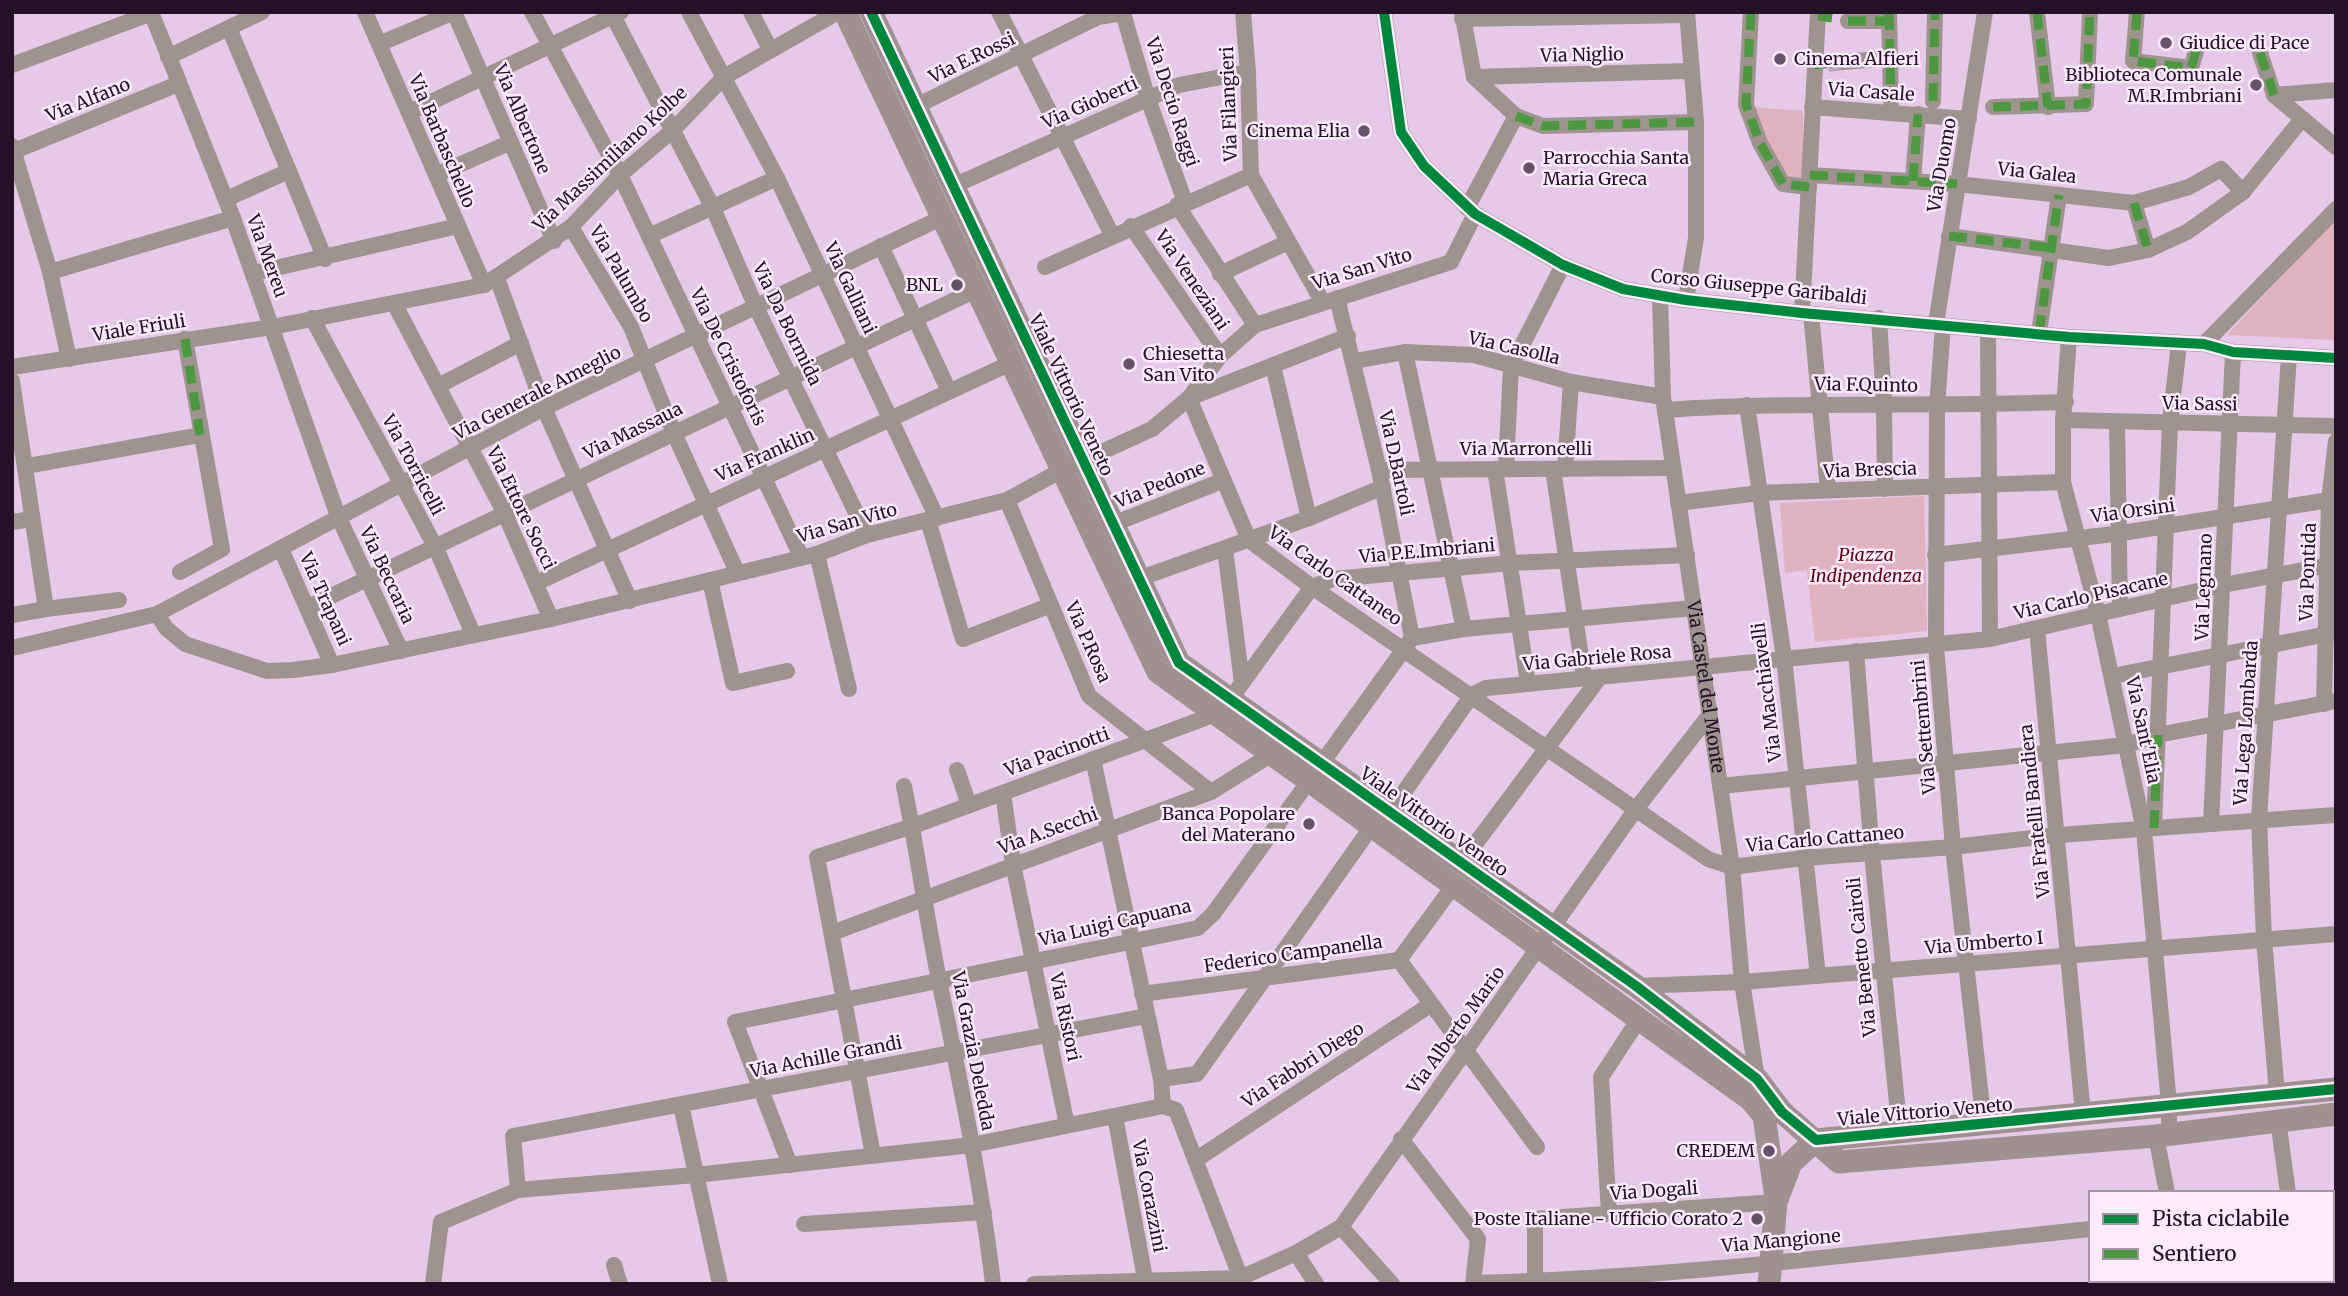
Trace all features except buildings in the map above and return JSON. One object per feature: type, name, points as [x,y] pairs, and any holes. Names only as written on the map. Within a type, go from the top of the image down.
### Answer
[{"type":"main road","name":"Viale Vittorio Veneto","points":[[845,12],[1011,363],[1072,465],[1113,524],[1179,663],[1229,699],[1316,773],[1372,827],[1639,1019],[1764,1102],[1816,1140],[1839,1162],[2162,1136],[2336,1114]]},
{"type":"main road","name":"Viale Vittorio Veneto","points":[[871,12],[953,186],[1158,672],[1229,699],[1272,754],[1316,773],[1390,812],[1553,926],[1636,986],[1764,1102]]},
{"type":"main road","name":"Viale Vittorio Veneto","points":[[1816,1140],[2336,1089]]},
{"type":"main road","name":"Via Castel del Monte","points":[[1764,1102],[1776,1202],[1770,1273]]},
{"type":"main road","name":"Via Castel del Monte","points":[[1776,1202],[1791,1163],[1816,1140]]},
{"type":"street","points":[[168,57],[262,12]]},
{"type":"street","name":"Via Barbaschello","points":[[365,12],[458,226],[521,343],[544,408],[630,601]]},
{"type":"street","points":[[379,44],[454,12]]},
{"type":"street","name":"Via Albertone","points":[[454,12],[554,241]]},
{"type":"street","name":"Via De Cristoforis","points":[[532,12],[620,175],[765,477],[809,555],[849,689]]},
{"type":"street","name":"Via Galliani","points":[[689,12],[777,178],[890,418],[933,519],[963,639],[1051,605]]},
{"type":"street","points":[[751,12],[770,49]]},
{"type":"street","name":"Via Massimiliano Kolbe","points":[[272,327],[395,305],[490,281],[554,241],[571,227],[620,175],[673,130],[724,77],[838,12]]},
{"type":"street","points":[[999,12],[1112,235]]},
{"type":"street","name":"Via Filangieri","points":[[1243,12],[1251,175],[1289,242],[1329,300]]},
{"type":"street","name":"Corso Giuseppe Garibaldi","points":[[1384,12],[1401,132],[1424,166],[1471,211],[1563,265],[1623,289],[1686,300],[1807,313],[2069,337],[2204,344],[2233,352],[2336,358]]},
{"type":"street","name":"Via Galea","points":[[1751,12],[1746,105],[1760,143],[1783,184],[1810,181],[1913,181],[2134,202],[2189,187],[2221,169],[2242,192]]},
{"type":"street","points":[[1933,101],[1935,12]]},
{"type":"street","name":"Via Duomo","points":[[1940,325],[1949,236],[1985,12]]},
{"type":"street","points":[[2037,12],[2048,107]]},
{"type":"street","points":[[1993,107],[2086,104],[2090,12]]},
{"type":"street","points":[[2137,12],[2133,61],[2191,68],[2198,45]]},
{"type":"street","points":[[12,65],[152,13]]},
{"type":"street","name":"Via Mereu","points":[[152,13],[177,84],[254,273],[338,516]]},
{"type":"street","points":[[410,112],[615,13]]},
{"type":"street","name":"Via Da Bormida","points":[[615,13],[713,208],[755,305],[867,535]]},
{"type":"street","name":"Via E.Rossi","points":[[914,107],[1098,17],[1123,13]]},
{"type":"street","name":"Via Decio Raggi","points":[[1123,13],[1181,204],[1220,274],[1255,325]]},
{"type":"street","points":[[1686,300],[1696,239],[1696,122],[1687,13],[1462,16],[1474,77],[1516,116],[1543,126],[1696,122]]},
{"type":"street","points":[[1828,490],[1822,403],[1807,313],[1812,107],[1829,63],[1829,17],[1889,17],[1891,102]]},
{"type":"street","points":[[229,28],[325,259]]},
{"type":"street","points":[[2260,53],[2274,95],[2336,147]]},
{"type":"street","points":[[1829,63],[1891,58]]},
{"type":"street","name":"Via Niglio","points":[[1474,77],[1690,71]]},
{"type":"street","name":"Via Gioberti","points":[[953,186],[1179,85],[1248,72]]},
{"type":"street","name":"Via Alfano","points":[[13,150],[177,84]]},
{"type":"street","points":[[2274,95],[2336,90]]},
{"type":"street","name":"Via Casale","points":[[1812,107],[1969,119]]},
{"type":"street","points":[[1913,181],[1918,114]]},
{"type":"street","name":"Via San Vito","points":[[157,614],[166,628],[185,644],[267,671],[332,665],[630,601],[809,555],[867,535],[1007,500],[1072,465],[1152,429],[1189,398],[1220,356],[1255,325],[1451,262],[1471,211],[1516,116]]},
{"type":"street","points":[[1949,236],[2053,248],[2109,258],[2148,250],[2187,232],[2242,192],[2302,119]]},
{"type":"street","points":[[436,175],[512,142]]},
{"type":"street","points":[[13,150],[50,272],[69,359]]},
{"type":"street","points":[[226,199],[289,171]]},
{"type":"street","points":[[1045,267],[1131,226],[1251,175]]},
{"type":"street","points":[[649,236],[777,178]]},
{"type":"street","points":[[2039,333],[2059,195]]},
{"type":"street","points":[[2134,202],[2148,250]]},
{"type":"street","points":[[2204,344],[2336,209]]},
{"type":"street","points":[[50,272],[233,218]]},
{"type":"street","name":"Via Generale Ameglio","points":[[12,648],[157,614],[544,408],[697,336],[821,273],[941,218]]},
{"type":"street","points":[[254,273],[325,259],[458,226]]},
{"type":"street","name":"Via Veneziani","points":[[1131,226],[1220,356]]},
{"type":"street","name":"Via Palumbo","points":[[571,227],[631,327],[674,433],[737,572]]},
{"type":"street","points":[[1220,274],[1289,242]]},
{"type":"street","points":[[881,246],[949,391]]},
{"type":"street","points":[[1528,683],[1501,468],[1511,366],[1563,265]]},
{"type":"street","name":"Via Massaua","points":[[308,607],[976,290]]},
{"type":"street","name":"Via Castel del Monte","points":[[1660,296],[1664,404],[1732,867],[1742,982],[1764,1102]]},
{"type":"street","name":"Via D.Bartoli","points":[[1329,300],[1348,336],[1355,361],[1379,470],[1410,644]]},
{"type":"street","name":"Via Ettore Socci","points":[[395,305],[504,512],[551,619]]},
{"type":"street","name":"Via Torricelli","points":[[312,318],[435,546],[474,634]]},
{"type":"street","points":[[1879,318],[1885,489]]},
{"type":"street","name":"Via Settembrini","points":[[1940,325],[1935,555],[1936,646],[1953,847],[1984,1124]]},
{"type":"street","name":"Viale Friuli","points":[[12,367],[272,327]]},
{"type":"street","points":[[1988,329],[1990,639]]},
{"type":"street","points":[[1249,540],[1189,398],[1348,336]]},
{"type":"street","name":"Via Sant'Elia","points":[[2069,337],[2063,420],[2063,482],[2098,614],[2126,745],[2149,829],[2169,1104],[2162,1136],[2167,1191]]},
{"type":"street","points":[[180,572],[222,550],[185,340]]},
{"type":"street","points":[[438,386],[521,343]]},
{"type":"street","points":[[2149,829],[2158,735],[2170,422],[2179,344]]},
{"type":"street","points":[[1405,352],[1464,629]]},
{"type":"street","name":"Via Casolla","points":[[1355,361],[1405,352],[1474,355],[1664,404]]},
{"type":"street","name":"Via Legnano","points":[[2211,824],[2221,655],[2233,352]]},
{"type":"street","name":"Via Lega Lombarda","points":[[2277,1094],[2264,939],[2259,819],[2289,355]]},
{"type":"street","name":"Via Franklin","points":[[536,583],[1011,363]]},
{"type":"street","points":[[1273,366],[1309,518]]},
{"type":"street","points":[[12,381],[27,466],[46,609]]},
{"type":"street","points":[[1572,382],[1559,469],[1566,560],[1584,677]]},
{"type":"street","name":"Via F.Quinto","points":[[1664,404],[1884,402],[1937,406],[2066,402]]},
{"type":"street","name":"Via Macchiavelli","points":[[1747,405],[1784,658],[1818,976]]},
{"type":"street","name":"Via Sassi","points":[[2063,420],[2336,426]]},
{"type":"street","points":[[2118,422],[2122,533],[2120,608]]},
{"type":"street","points":[[27,466],[200,435]]},
{"type":"street","name":"Via Pontida","points":[[2330,703],[2336,441]]},
{"type":"street","name":"Via Marroncelli","points":[[1379,470],[1673,468]]},
{"type":"street","name":"Via Pedone","points":[[1113,524],[1222,481]]},
{"type":"street","name":"Via Brescia","points":[[1678,503],[1759,493],[2063,482]]},
{"type":"street","points":[[1138,579],[1309,518],[1382,487]]},
{"type":"street","name":"Via P.Rosa","points":[[1007,500],[1089,695],[1211,792]]},
{"type":"street","name":"Via Orsini","points":[[1935,555],[2122,533],[2333,500]]},
{"type":"street","name":"Via Beccaria","points":[[338,516],[401,651]]},
{"type":"street","points":[[12,522],[32,519]]},
{"type":"street","name":"Via Carlo Cattaneo","points":[[1249,540],[1312,587],[1410,644],[1472,695],[1547,750],[1708,859],[1732,867],[2058,835],[2336,815]]},
{"type":"street","name":"Via Trapani","points":[[281,549],[332,665]]},
{"type":"street","points":[[1224,550],[1229,699]]},
{"type":"street","name":"Via P.E.Imbriani","points":[[1312,587],[1333,579],[1451,568],[1687,555]]},
{"type":"street","name":"Via Carlo Pisacane","points":[[1936,646],[1990,639],[2222,584],[2332,565]]},
{"type":"street","points":[[710,580],[733,683],[787,671]]},
{"type":"street","points":[[1229,699],[1312,587]]},
{"type":"street","points":[[12,615],[119,600]]},
{"type":"street","points":[[1410,644],[1464,629],[1695,608]]},
{"type":"street","name":"Via Fratelli Bandiera","points":[[2036,629],[2083,1114]]},
{"type":"street","points":[[2112,676],[2331,633]]},
{"type":"street","name":"Via Luigi Capuana","points":[[761,1090],[735,1023],[1199,928],[1213,914],[1410,644]]},
{"type":"street","name":"Via Gabriele Rosa","points":[[1472,695],[1486,688],[1584,677],[1936,646]]},
{"type":"street","name":"Via Benetto Cairoli","points":[[1856,652],[1871,854],[1900,1133]]},
{"type":"street","points":[[1461,863],[1600,677]]},
{"type":"street","points":[[1390,812],[1472,695]]},
{"type":"street","name":"Via Pacinotti","points":[[832,933],[817,858],[913,826],[1144,740],[1229,699]]},
{"type":"street","points":[[1720,786],[2126,745],[2158,735],[2330,703]]},
{"type":"street","name":"Via Alberto Mario","points":[[1034,1284],[1242,1281],[1341,1227],[1636,809],[1708,717]]},
{"type":"street","name":"Via A.Secchi","points":[[832,933],[1211,792],[1272,754]]},
{"type":"street","points":[[1093,759],[1161,1079],[1163,1106]]},
{"type":"street","points":[[957,770],[969,805]]},
{"type":"street","name":"Via Grazia Deledda","points":[[904,786],[939,980],[956,1052],[984,1212],[993,1284]]},
{"type":"street","name":"Via Ristori","points":[[1003,793],[1013,864],[1067,1125]]},
{"type":"street","points":[[1161,1079],[1196,1074],[1372,827]]},
{"type":"street","name":"Federico Campanella","points":[[1142,993],[1399,960],[1454,886]]},
{"type":"street","points":[[832,933],[873,1155]]},
{"type":"street","name":"Via Umberto I","points":[[1636,986],[1742,982],[2336,934]]},
{"type":"street","points":[[1399,960],[1537,1147]]},
{"type":"street","name":"Via Fabbri Diego","points":[[1197,1158],[1430,1004]]},
{"type":"street","name":"Via Achille Grandi","points":[[518,1191],[513,1136],[1147,1016]]},
{"type":"street","points":[[1609,1214],[1601,1077],[1639,1019]]},
{"type":"street","points":[[761,1090],[790,1165]]},
{"type":"street","points":[[681,1105],[720,1284]]},
{"type":"street","points":[[433,1284],[440,1222],[518,1191],[695,1175],[972,1144],[1163,1106],[1177,1110],[1242,1281]]},
{"type":"street","name":"Via Corazzini","points":[[1115,1116],[1146,1282]]},
{"type":"street","points":[[2278,1120],[2288,1191]]},
{"type":"street","points":[[1401,1139],[1478,1239],[1474,1284]]},
{"type":"street","name":"Via Dogali","points":[[1535,1283],[1535,1219],[1776,1202]]},
{"type":"street","points":[[804,1224],[984,1212]]},
{"type":"street","points":[[1341,1227],[1392,1284]]},
{"type":"street","name":"Via Mangione","points":[[1474,1284],[1770,1273],[2089,1229]]},
{"type":"street","points":[[1296,1253],[1316,1284]]},
{"type":"street","points":[[614,1265],[620,1284]]},
{"type":"green space","points":[[1751,107],[1803,111],[1803,183],[1784,178]]},
{"type":"green space","points":[[2336,218],[2336,340],[2227,335]]},
{"type":"green space","name":"Piazza Indipendenza","points":[[1924,496],[1927,631],[1815,642],[1807,570],[1785,573],[1780,503]]},
{"type":"tunnel","points":[[1828,64],[1843,62]]},
{"type":"marked path","points":[[1751,12],[1746,105],[1760,143],[1783,184],[1809,187]]},
{"type":"marked path","points":[[1889,12],[1891,102]]},
{"type":"marked path","points":[[1933,101],[1935,12]]},
{"type":"marked path","points":[[2037,12],[2048,107]]},
{"type":"marked path","points":[[1993,107],[2086,104],[2090,12]]},
{"type":"marked path","points":[[2137,12],[2133,61],[2191,68],[2198,45]]},
{"type":"marked path","points":[[1818,16],[1832,18]]},
{"type":"marked path","points":[[1848,21],[1889,21]]},
{"type":"marked path","points":[[2260,53],[2274,95]]},
{"type":"marked path","points":[[1814,65],[1891,58]]},
{"type":"marked path","points":[[1913,181],[1918,114]]},
{"type":"marked path","points":[[1516,116],[1543,126],[1696,122]]},
{"type":"marked path","points":[[1810,175],[1957,184]]},
{"type":"marked path","points":[[2039,333],[2059,195]]},
{"type":"marked path","points":[[2134,203],[2148,250]]},
{"type":"marked path","points":[[1949,236],[2053,248]]},
{"type":"marked path","points":[[185,339],[200,435]]},
{"type":"marked path","points":[[2154,828],[2158,735]]},
{"type":"cycle path","points":[[871,12],[1179,663],[1636,986],[1757,1079],[1782,1112],[1816,1140],[2336,1089]]},
{"type":"cycle path","points":[[1384,12],[1401,132],[1424,166],[1475,214],[1563,265],[1623,289],[1686,300],[1802,313],[2069,337],[2204,344],[2233,352],[2336,358]]},
{"type":"place","name":"Giudice di Pace","points":[[2166,43]]},
{"type":"place","name":"Cinema Alfieri","points":[[1780,59]]},
{"type":"place","name":"Biblioteca Comunale M.R.Imbriani","points":[[2256,85]]},
{"type":"place","name":"Cinema Elia","points":[[1364,131]]},
{"type":"place","name":"Parrocchia Santa Maria Greca","points":[[1529,168]]},
{"type":"place","name":"BNL","points":[[957,285]]},
{"type":"place","name":"Chiesetta San Vito","points":[[1129,364]]},
{"type":"place","name":"Banca Popolare del Materano","points":[[1309,824]]},
{"type":"place","name":"CREDEM","points":[[1769,1151]]},
{"type":"place","name":"Poste Italiane - Ufficio Corato 2","points":[[1757,1219]]}]
